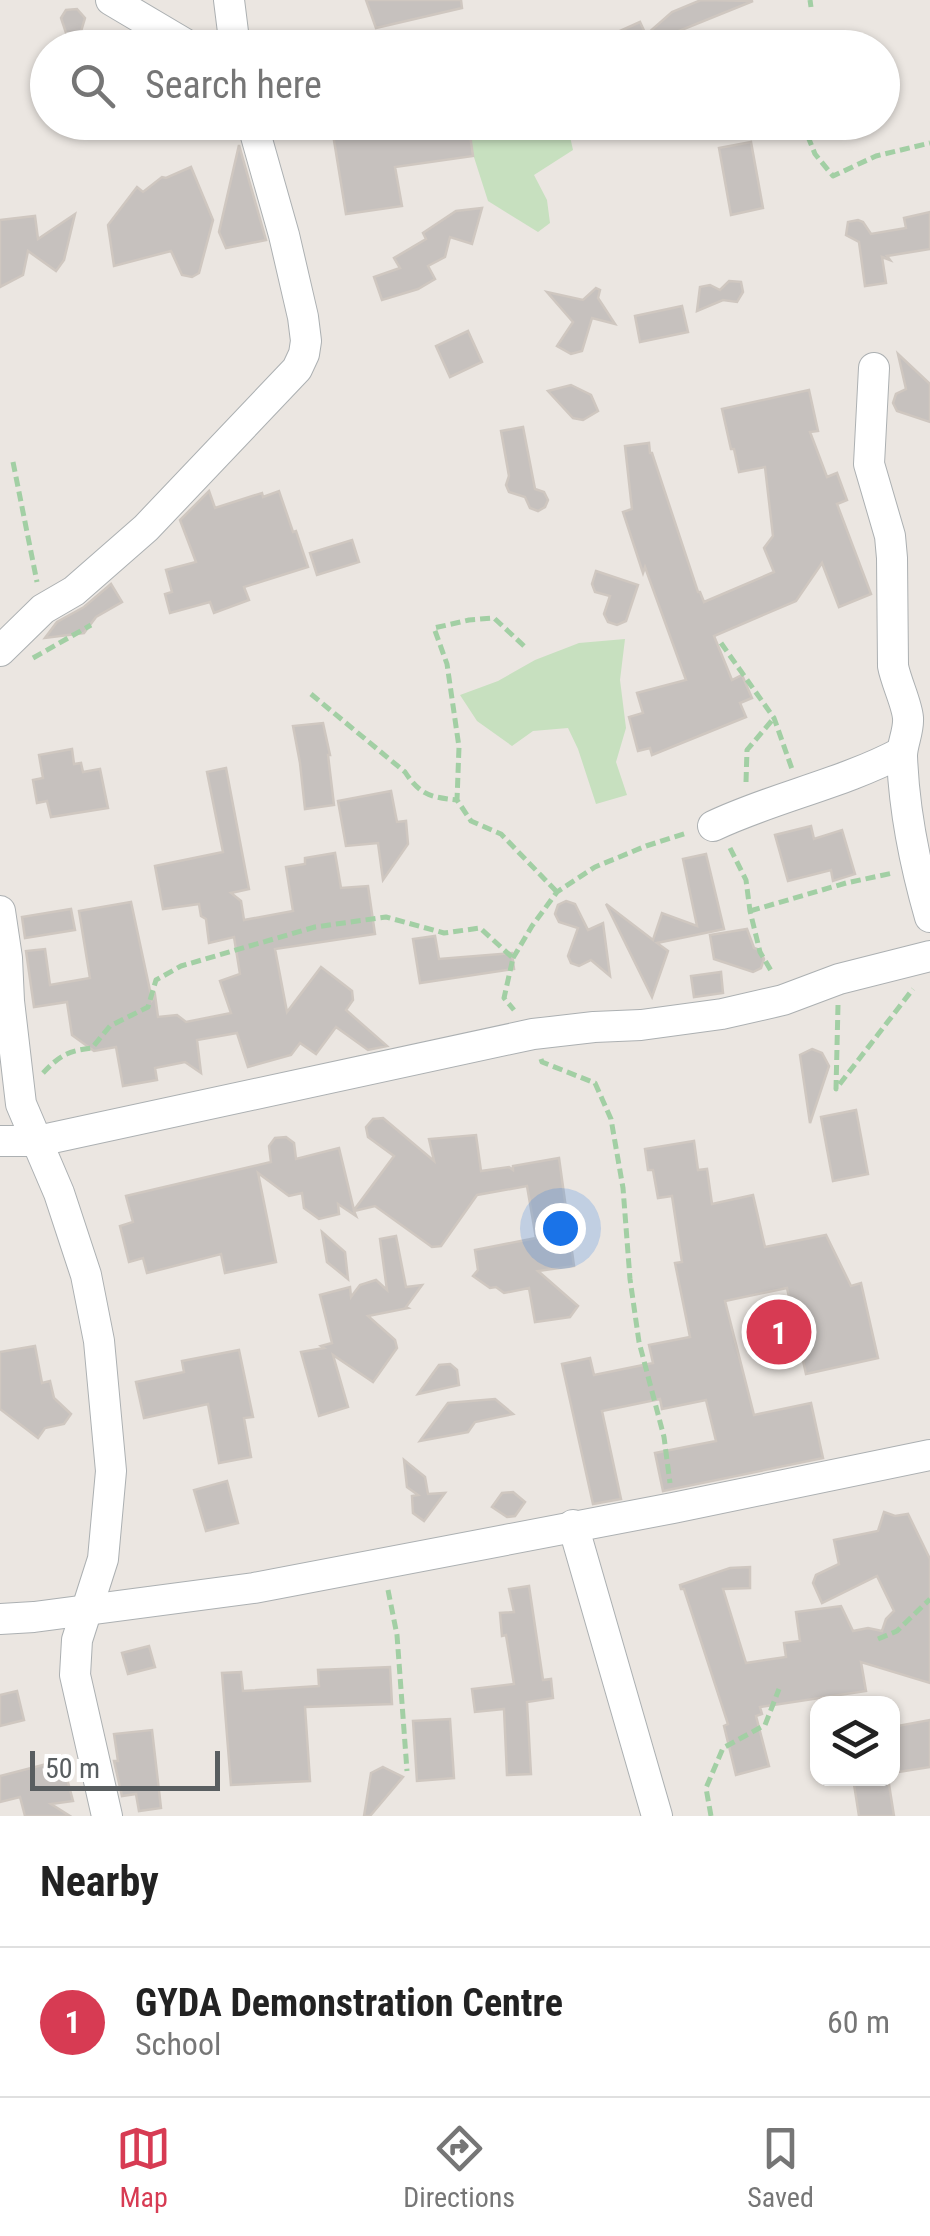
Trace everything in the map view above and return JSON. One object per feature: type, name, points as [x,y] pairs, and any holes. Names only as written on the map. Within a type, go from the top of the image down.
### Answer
[{"type":"street","points":[[112,0],[162,30]]},
{"type":"street","points":[[228,0],[232,30]]},
{"type":"street","points":[[9,656],[43,609],[74,592],[146,528],[297,369],[306,340],[303,317],[257,140]]},
{"type":"street","points":[[874,368],[869,464],[890,536],[893,666],[908,718],[902,752],[916,868],[930,917]]},
{"type":"street","points":[[713,826],[745,810],[902,752]]},
{"type":"street","points":[[0,912],[21,1104],[86,1275],[99,1341],[112,1471],[103,1559],[77,1640],[75,1676],[107,1816]]},
{"type":"street","points":[[0,1142],[38,1142],[532,1034],[722,1014],[783,1000],[839,979],[924,969]]},
{"type":"street","points":[[0,1619],[254,1588],[930,1455]]},
{"type":"street","points":[[573,1525],[657,1816]]},
{"type":"path","points":[[809,140],[833,176],[876,156],[930,143]]},
{"type":"path","points":[[12,462],[43,609]]},
{"type":"path","points":[[524,646],[494,618],[434,628],[447,664],[459,747],[456,800],[472,820],[501,834],[557,892]]},
{"type":"path","points":[[9,656],[37,657],[91,625]]},
{"type":"path","points":[[721,642],[774,718],[800,791]]},
{"type":"path","points":[[311,694],[405,772],[416,788],[433,797],[456,800]]},
{"type":"path","points":[[745,810],[747,750],[774,718]]},
{"type":"path","points":[[673,1508],[664,1438],[639,1342],[623,1188],[611,1119],[595,1083],[542,1062],[532,1034],[504,998],[513,958],[557,892],[595,867],[646,846],[713,826],[728,842],[746,880],[760,952],[783,1000]]},
{"type":"path","points":[[750,912],[846,883],[916,868]]},
{"type":"path","points":[[21,1104],[30,1087],[57,1057],[92,1048],[110,1026],[148,1007],[156,980],[181,966],[315,927],[386,917],[444,933],[480,928],[513,958]]},
{"type":"path","points":[[839,979],[836,1088],[924,969]]},
{"type":"path","points":[[383,1562],[397,1636],[407,1771]]},
{"type":"path","points":[[878,1639],[897,1631],[930,1598]]},
{"type":"path","points":[[712,1816],[706,1788],[723,1748],[764,1725],[780,1688]]},
{"type":"green space","points":[[468,140],[571,140],[573,150],[534,175],[547,200],[550,223],[538,232],[488,201]]},
{"type":"green space","points":[[625,639],[620,680],[626,728],[616,762],[627,795],[596,804],[568,728],[533,731],[512,746],[477,721],[460,695],[579,643]]},
{"type":"building","points":[[366,0],[461,0],[462,8],[376,28]]},
{"type":"building","points":[[701,0],[753,1],[681,30],[652,30],[672,12]]},
{"type":"building","points":[[77,9],[85,18],[81,30],[65,30],[61,18],[66,10]]},
{"type":"building","points":[[640,22],[644,30],[622,30]]},
{"type":"building","points":[[334,140],[471,140],[473,156],[395,167],[402,206],[346,214]]},
{"type":"building","points":[[751,142],[763,208],[731,215],[719,148]]},
{"type":"building","points":[[239,145],[266,240],[226,248],[219,232]]},
{"type":"building","points":[[191,167],[213,220],[199,273],[192,277],[182,275],[171,251],[114,266],[108,225],[137,187],[143,192],[162,177]]},
{"type":"building","points":[[482,208],[472,244],[450,237],[445,257],[428,266],[435,279],[418,289],[382,300],[374,277],[400,268],[394,258],[426,239],[423,233],[456,211]]},
{"type":"building","points":[[930,212],[930,249],[887,256],[890,260],[882,257],[886,283],[865,286],[859,242],[846,235],[848,222],[863,222],[871,234],[906,228],[904,218]]},
{"type":"building","points":[[75,214],[64,260],[56,271],[28,251],[23,275],[0,287],[0,220],[35,216],[38,239]]},
{"type":"building","points":[[729,281],[741,282],[743,292],[737,302],[723,300],[697,311],[700,287],[710,285],[720,290]]},
{"type":"building","points":[[596,288],[615,324],[592,318],[582,351],[571,354],[557,346],[573,322],[547,292],[583,300]]},
{"type":"building","points":[[682,306],[688,332],[640,342],[635,316]]},
{"type":"building","points":[[468,331],[482,362],[450,377],[436,346]]},
{"type":"building","points":[[898,354],[930,384],[930,422],[897,411],[893,403],[896,394],[906,389]]},
{"type":"building","points":[[571,385],[591,395],[598,411],[583,420],[573,418],[548,391]]},
{"type":"building","points":[[809,390],[818,431],[810,432],[827,477],[837,473],[847,500],[837,504],[871,594],[839,607],[822,563],[796,601],[714,636],[732,680],[742,675],[752,698],[740,703],[746,717],[652,755],[650,748],[638,751],[629,717],[643,713],[637,693],[686,680],[623,512],[632,509],[625,446],[649,443],[704,602],[774,572],[764,548],[773,536],[765,467],[739,472],[722,409]]},
{"type":"building","points":[[523,427],[535,489],[544,492],[548,500],[538,511],[530,508],[525,497],[509,492],[506,485],[509,476],[501,431]]},
{"type":"building","points":[[209,491],[215,508],[279,491],[308,567],[244,587],[249,600],[214,613],[210,602],[170,613],[165,594],[172,592],[166,570],[196,562],[180,520]]},
{"type":"building","points":[[352,540],[359,562],[317,575],[310,553]]},
{"type":"building","points":[[596,571],[638,585],[626,621],[617,625],[608,622],[604,614],[610,596],[595,592],[592,584]]},
{"type":"building","points":[[111,584],[122,602],[96,617],[84,633],[45,638],[57,622],[84,607]]},
{"type":"building","points":[[323,723],[334,805],[305,809],[293,726]]},
{"type":"building","points":[[72,749],[74,764],[81,763],[83,772],[100,769],[108,808],[51,817],[47,801],[37,803],[33,780],[43,778],[39,755]]},
{"type":"building","points":[[226,768],[249,889],[231,893],[241,901],[244,920],[293,911],[286,867],[305,864],[305,858],[335,853],[341,888],[368,886],[375,934],[275,949],[287,1012],[321,967],[352,991],[353,1000],[346,1010],[387,1046],[368,1050],[336,1027],[316,1054],[300,1043],[291,1055],[248,1067],[237,1033],[197,1040],[201,1073],[185,1062],[155,1068],[157,1080],[123,1086],[116,1047],[94,1051],[72,1035],[67,1002],[34,1007],[26,951],[45,949],[50,985],[90,978],[79,911],[131,902],[158,1017],[177,1015],[186,1022],[231,1013],[220,981],[240,974],[234,937],[209,943],[206,919],[201,916],[199,904],[163,909],[155,866],[223,852],[207,772]]},
{"type":"building","points":[[391,791],[397,822],[406,821],[408,844],[383,880],[378,843],[346,846],[338,801]]},
{"type":"building","points":[[811,826],[814,839],[842,830],[855,874],[833,881],[831,870],[788,881],[775,835]]},
{"type":"building","points":[[706,854],[724,929],[657,943],[668,951],[652,997],[606,904],[653,940],[662,913],[697,926],[683,859]]},
{"type":"building","points":[[566,901],[575,904],[588,930],[603,923],[610,976],[591,960],[579,966],[571,963],[568,956],[578,928],[559,922],[555,914],[558,905]]},
{"type":"building","points":[[71,909],[75,930],[25,938],[22,917]]},
{"type":"building","points":[[747,929],[754,948],[760,950],[764,959],[761,968],[753,972],[714,959],[710,935]]},
{"type":"building","points":[[435,936],[439,959],[512,953],[514,969],[420,983],[413,939]]},
{"type":"building","points":[[721,972],[723,993],[694,997],[691,976]]},
{"type":"building","points":[[812,1049],[822,1053],[829,1066],[810,1123],[800,1055]]},
{"type":"building","points":[[856,1110],[868,1174],[833,1181],[821,1117]]},
{"type":"building","points":[[383,1118],[434,1161],[429,1139],[476,1135],[481,1171],[509,1167],[513,1170],[513,1166],[559,1158],[574,1266],[538,1271],[578,1306],[570,1317],[535,1322],[529,1288],[504,1293],[473,1276],[478,1270],[475,1250],[536,1238],[527,1186],[477,1195],[441,1246],[432,1247],[375,1206],[354,1211],[356,1216],[338,1204],[339,1214],[319,1219],[304,1208],[302,1193],[289,1196],[258,1173],[276,1262],[225,1273],[221,1254],[147,1273],[143,1258],[129,1262],[120,1226],[133,1222],[126,1196],[271,1162],[269,1146],[275,1138],[286,1137],[294,1143],[296,1159],[339,1148],[354,1210],[394,1156],[368,1137],[366,1127],[373,1119]]},
{"type":"building","points":[[694,1141],[698,1170],[707,1169],[712,1204],[753,1195],[765,1247],[826,1235],[851,1286],[861,1283],[878,1358],[806,1374],[787,1288],[725,1301],[754,1415],[811,1403],[823,1458],[663,1491],[655,1453],[716,1441],[706,1400],[662,1409],[660,1399],[602,1411],[621,1499],[593,1504],[562,1364],[590,1358],[594,1375],[653,1363],[649,1345],[690,1337],[675,1263],[682,1262],[672,1196],[658,1198],[645,1149]]},
{"type":"building","points":[[322,1232],[345,1252],[348,1279],[327,1262]]},
{"type":"building","points":[[396,1236],[406,1287],[422,1285],[408,1308],[368,1316],[395,1340],[397,1348],[373,1382],[333,1355],[348,1407],[319,1416],[301,1352],[332,1343],[320,1295],[350,1287],[351,1297],[360,1285],[376,1280],[387,1290],[380,1239]]},
{"type":"building","points":[[35,1346],[42,1383],[50,1381],[54,1398],[71,1414],[64,1424],[45,1428],[38,1438],[0,1409],[0,1352]]},
{"type":"building","points":[[239,1350],[253,1417],[244,1418],[251,1457],[219,1463],[208,1404],[144,1418],[136,1382],[184,1372],[182,1361]]},
{"type":"building","points":[[450,1364],[457,1370],[459,1385],[418,1394],[439,1365]]},
{"type":"building","points":[[495,1399],[513,1414],[475,1422],[468,1432],[420,1441],[448,1403]]},
{"type":"building","points":[[404,1460],[425,1477],[428,1494],[445,1493],[424,1521],[413,1513],[412,1496],[418,1495],[407,1487]]},
{"type":"building","points":[[227,1481],[238,1523],[206,1531],[194,1490]]},
{"type":"building","points":[[513,1492],[525,1502],[515,1516],[507,1517],[492,1507],[502,1493]]},
{"type":"building","points":[[884,1512],[895,1516],[908,1514],[930,1559],[930,1683],[861,1662],[866,1691],[810,1696],[810,1699],[760,1707],[762,1714],[756,1716],[769,1766],[736,1775],[724,1726],[728,1724],[680,1585],[730,1568],[750,1567],[750,1588],[723,1589],[746,1663],[786,1657],[784,1643],[800,1641],[796,1612],[841,1606],[853,1631],[882,1631],[894,1611],[877,1576],[822,1603],[813,1583],[816,1575],[839,1564],[834,1540],[878,1531]]},
{"type":"building","points":[[529,1586],[543,1680],[551,1679],[553,1698],[527,1702],[531,1774],[507,1775],[504,1709],[475,1712],[472,1689],[514,1684],[500,1613],[514,1612],[509,1589]]},
{"type":"building","points":[[149,1646],[155,1667],[128,1674],[122,1653]]},
{"type":"building","points":[[390,1667],[392,1704],[305,1707],[310,1781],[231,1785],[222,1673],[241,1672],[243,1691],[319,1686],[318,1670]]},
{"type":"building","points":[[17,1691],[24,1720],[0,1726],[0,1695]]},
{"type":"building","points":[[450,1719],[454,1778],[417,1781],[413,1721]]},
{"type":"building","points":[[930,1720],[930,1767],[900,1772],[900,1726]]},
{"type":"building","points":[[152,1730],[161,1808],[139,1811],[136,1794],[122,1796],[114,1761],[118,1761],[114,1734]]},
{"type":"building","points":[[62,1760],[73,1801],[51,1804],[70,1816],[25,1816],[20,1797],[0,1802],[0,1776]]},
{"type":"building","points":[[383,1767],[403,1777],[370,1816],[364,1816],[371,1773]]},
{"type":"building","points":[[854,1786],[889,1786],[894,1816],[859,1816]]},
{"type":"place","name":"GYDA Demonstration Centre","points":[[779,1332]]}]
